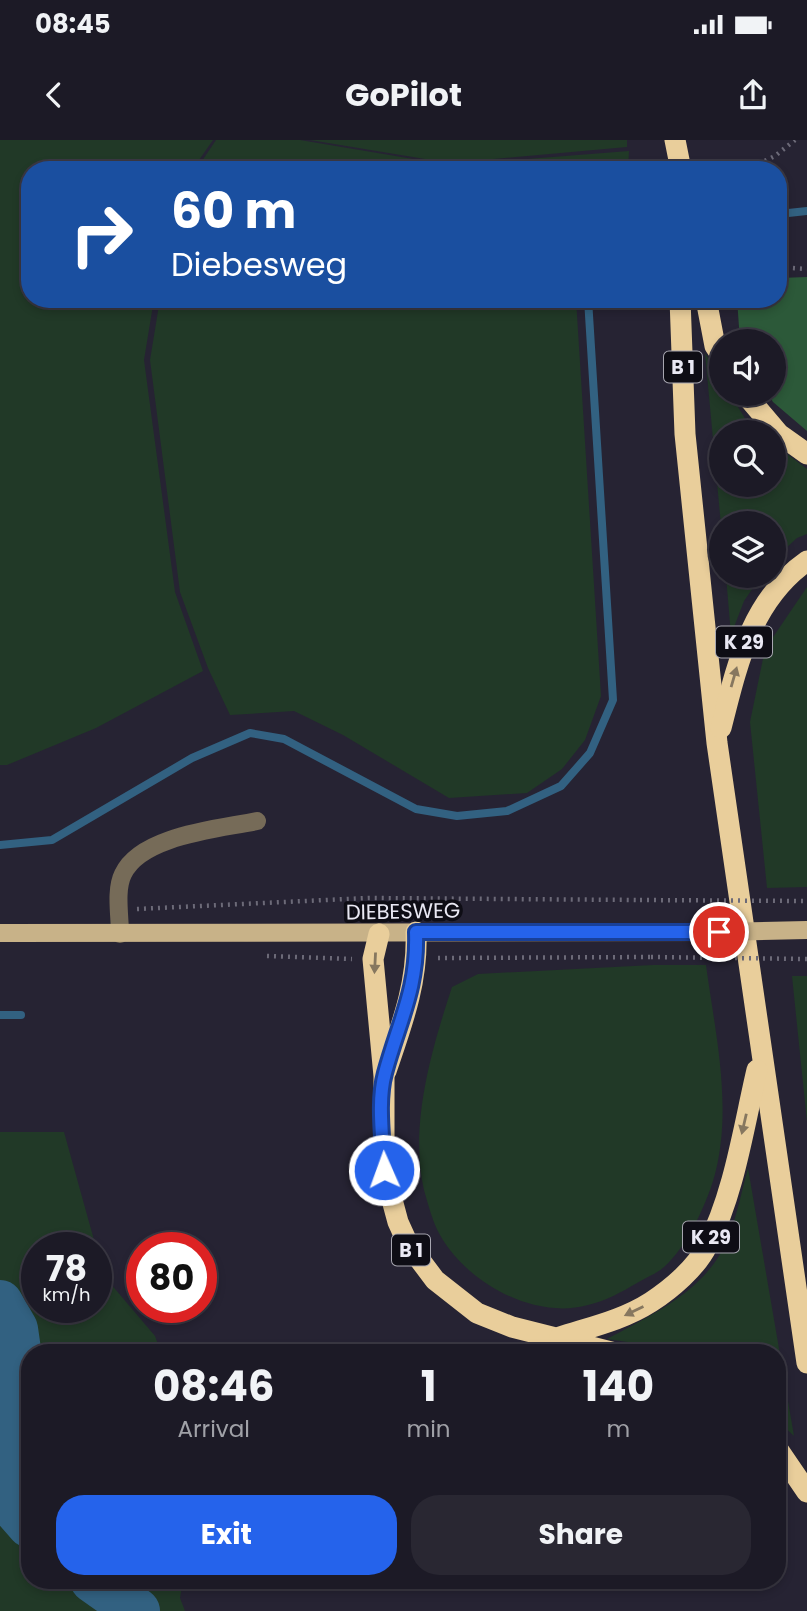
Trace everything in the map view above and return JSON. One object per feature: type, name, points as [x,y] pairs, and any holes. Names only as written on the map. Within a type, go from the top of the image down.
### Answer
[{"type":"highway","points":[[675,140],[677,161]]},
{"type":"highway","name":"B 1","points":[[680,308],[685,434],[717,743],[760,1057],[807,1363]]},
{"type":"highway","name":"B 1","points":[[708,308],[712,329]]},
{"type":"highway","points":[[756,406],[779,434],[807,454]]},
{"type":"highway","name":"K 29","points":[[717,743],[747,633],[767,601],[794,570],[807,561]]},
{"type":"highway","name":"B 1","points":[[384,1076],[412,992],[417,958],[416,932]]},
{"type":"highway","name":"B 1","points":[[379,934],[374,970],[384,1076],[384,1170],[398,1222],[422,1266],[477,1313],[512,1327],[584,1344]]},
{"type":"highway","name":"K 29","points":[[560,1337],[617,1319],[650,1303],[677,1282],[707,1247],[734,1165],[760,1057]]},
{"type":"highway","points":[[786,1461],[807,1492]]},
{"type":"main road","name":"DIEBESWEG","points":[[0,933],[379,934],[807,930]]},
{"type":"lane","points":[[120,934],[122,874],[139,855],[150,847],[257,821]]},
{"type":"path","points":[[765,161],[795,140]]},
{"type":"path","points":[[787,268],[807,269]]},
{"type":"path","points":[[120,909],[368,898],[807,901]]},
{"type":"path","points":[[651,957],[807,959]]},
{"type":"green space","points":[[0,140],[213,140],[198,161],[21,161],[21,308],[153,308],[144,360],[175,592],[203,671],[96,728],[7,765],[0,765]]},
{"type":"green space","points":[[216,140],[300,140],[425,161],[202,161]]},
{"type":"green space","points":[[310,140],[627,140],[627,147],[471,161],[437,161]]},
{"type":"green space","points":[[629,151],[628,161],[500,161]]},
{"type":"green space","points":[[807,277],[807,431],[778,406],[786,406],[786,329],[739,329],[738,308],[787,308],[787,278]]},
{"type":"green space","points":[[159,308],[577,308],[601,696],[585,740],[562,769],[527,793],[449,798],[343,735],[294,711],[230,715],[208,668],[180,592],[150,360]]},
{"type":"green space","points":[[705,353],[709,360],[709,396]]},
{"type":"green space","points":[[710,406],[737,406],[746,420],[711,420]]},
{"type":"green space","points":[[786,453],[807,469],[807,534],[797,538],[786,548],[786,511],[720,511],[718,497],[786,497]]},
{"type":"green space","points":[[807,587],[807,887],[767,888],[750,722],[765,649]]},
{"type":"green space","points":[[727,588],[753,588],[744,601],[731,635]]},
{"type":"green space","points":[[706,965],[720,1068],[722,1119],[716,1170],[703,1209],[681,1248],[664,1267],[607,1299],[567,1308],[546,1307],[504,1294],[484,1282],[452,1252],[437,1230],[424,1190],[420,1165],[421,1113],[430,1061],[452,987],[478,974]]},
{"type":"green space","points":[[792,976],[807,976],[807,1122]]},
{"type":"green space","points":[[0,1132],[64,1132],[92,1232],[21,1232],[21,1323],[112,1323],[112,1285],[126,1302],[126,1323],[144,1323],[158,1344],[21,1344],[21,1589],[182,1589],[180,1598],[185,1611],[0,1611]]},
{"type":"green space","points":[[748,1168],[778,1344],[641,1344],[607,1339],[661,1309],[694,1285],[720,1255],[737,1211]]},
{"type":"green space","points":[[786,1389],[794,1436],[786,1428]]},
{"type":"waterway","points":[[787,213],[807,211]]},
{"type":"waterway","points":[[0,845],[52,840],[192,758],[250,733],[284,739],[416,809],[457,816],[507,811],[561,786],[590,753],[613,700],[589,308]]},
{"type":"waterway","points":[[0,1015],[21,1015]]},
{"type":"waterway","points":[[0,1303],[15,1329],[20,1364],[16,1509],[21,1515]]},
{"type":"waterway","points":[[106,1589],[137,1611]]},
{"type":"route","points":[[384,1170],[384,1076],[412,992],[417,958],[416,932],[719,932]]}]
